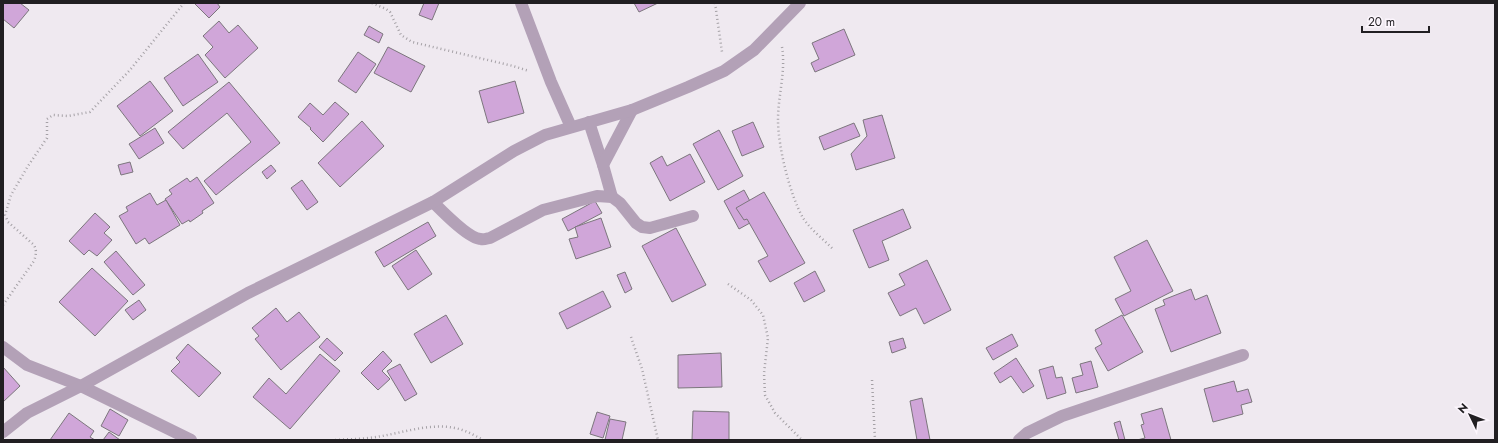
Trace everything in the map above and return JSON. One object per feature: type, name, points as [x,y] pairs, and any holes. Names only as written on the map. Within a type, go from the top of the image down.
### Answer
[{"type":"street","points":[[521,3],[551,82],[571,127]]},
{"type":"street","points":[[3,432],[27,413],[81,386],[248,293],[433,202],[514,151],[545,135],[632,110],[724,71],[754,50],[800,3]]},
{"type":"street","points":[[603,165],[632,110]]},
{"type":"street","points":[[589,122],[612,196],[620,203],[636,223],[642,227],[650,228],[693,216]]},
{"type":"street","points":[[433,202],[465,231],[473,237],[481,240],[490,238],[543,210],[597,196],[612,196]]},
{"type":"street","points":[[3,347],[27,365],[81,386],[191,440]]},
{"type":"street","points":[[1019,440],[1027,433],[1062,416],[1243,355]]},
{"type":"path","points":[[3,305],[34,261],[36,255],[37,250],[34,245],[8,222],[5,215],[11,195],[47,138],[47,119],[53,115],[68,116],[90,112],[130,70],[184,3]]},
{"type":"path","points":[[372,3],[390,12],[401,35],[412,42],[513,66],[528,71],[551,82]]},
{"type":"path","points":[[715,3],[724,71]]},
{"type":"path","points":[[778,26],[784,58],[778,122],[788,177],[797,205],[804,219],[833,249]]},
{"type":"path","points":[[728,284],[751,300],[763,315],[768,338],[764,373],[764,395],[775,413],[802,440]]},
{"type":"path","points":[[632,337],[642,369],[658,440]]},
{"type":"path","points":[[872,380],[875,440]]},
{"type":"path","points":[[335,440],[380,436],[416,429],[438,427],[454,428],[469,432],[483,440]]},
{"type":"building","points":[[3,3],[20,3],[29,10],[14,28],[3,19]]},
{"type":"building","points":[[217,3],[220,7],[209,18],[195,4]]},
{"type":"building","points":[[424,3],[439,3],[432,20],[419,15]]},
{"type":"building","points":[[634,3],[658,3],[639,12]]},
{"type":"building","points":[[219,21],[229,33],[238,25],[258,48],[225,78],[205,55],[213,47],[203,36]]},
{"type":"building","points":[[369,26],[383,34],[379,43],[364,35]]},
{"type":"building","points":[[844,29],[855,55],[815,72],[811,63],[819,59],[812,43]]},
{"type":"building","points":[[388,47],[425,66],[411,92],[374,73]]},
{"type":"building","points":[[358,52],[376,64],[356,93],[338,81]]},
{"type":"building","points":[[198,54],[218,82],[183,106],[164,78]]},
{"type":"building","points":[[150,81],[173,111],[140,136],[117,106]]},
{"type":"building","points":[[515,81],[524,113],[488,123],[479,91]]},
{"type":"building","points":[[229,82],[280,143],[216,195],[204,181],[251,142],[227,113],[183,149],[168,132]]},
{"type":"building","points":[[335,102],[349,114],[323,142],[310,129],[311,128],[298,117],[310,103],[323,115]]},
{"type":"building","points":[[882,115],[895,158],[856,170],[851,154],[867,136],[863,120]]},
{"type":"building","points":[[362,121],[384,146],[340,187],[318,163]]},
{"type":"building","points":[[753,122],[764,147],[742,156],[732,131]]},
{"type":"building","points":[[854,123],[860,136],[824,150],[819,137]]},
{"type":"building","points":[[155,128],[164,143],[139,159],[129,144]]},
{"type":"building","points":[[719,130],[743,176],[718,190],[693,144]]},
{"type":"building","points":[[690,154],[705,182],[670,201],[650,163],[662,156],[667,166]]},
{"type":"building","points":[[130,162],[133,172],[121,175],[118,165]]},
{"type":"building","points":[[271,165],[276,171],[267,179],[262,172]]},
{"type":"building","points":[[197,177],[214,203],[190,222],[189,220],[182,224],[165,199],[172,194],[169,190],[187,178],[190,182]]},
{"type":"building","points":[[302,180],[318,202],[307,210],[291,188]]},
{"type":"building","points":[[744,190],[759,218],[739,229],[724,201]]},
{"type":"building","points":[[764,192],[805,263],[770,282],[758,261],[768,256],[747,219],[744,220],[736,208]]},
{"type":"building","points":[[150,193],[157,205],[166,200],[180,225],[149,244],[145,238],[136,244],[119,216],[128,211],[126,207]]},
{"type":"building","points":[[595,201],[602,213],[568,231],[562,219]]},
{"type":"building","points":[[903,209],[911,228],[882,241],[889,260],[869,268],[853,230]]},
{"type":"building","points":[[95,213],[110,227],[104,233],[112,240],[97,256],[89,250],[84,255],[69,241]]},
{"type":"building","points":[[601,218],[611,247],[576,259],[569,239],[578,237],[575,227]]},
{"type":"building","points":[[428,222],[436,236],[384,267],[375,252]]},
{"type":"building","points":[[676,228],[706,285],[672,302],[642,246]]},
{"type":"building","points":[[1147,240],[1173,291],[1124,316],[1115,299],[1131,291],[1114,257]]},
{"type":"building","points":[[416,250],[432,274],[408,290],[392,266]]},
{"type":"building","points":[[116,251],[145,285],[133,295],[104,262]]},
{"type":"building","points":[[927,260],[951,310],[924,324],[916,308],[900,316],[888,293],[905,285],[899,274]]},
{"type":"building","points":[[92,268],[128,301],[95,336],[59,302]]},
{"type":"building","points":[[815,271],[825,291],[804,302],[794,283]]},
{"type":"building","points":[[625,272],[632,289],[625,293],[617,275]]},
{"type":"building","points":[[1191,289],[1195,300],[1207,295],[1221,333],[1171,352],[1155,309],[1165,305],[1163,300]]},
{"type":"building","points":[[603,291],[611,307],[567,329],[559,313]]},
{"type":"building","points":[[139,300],[146,310],[133,320],[125,310]]},
{"type":"building","points":[[276,308],[287,322],[299,312],[320,337],[281,370],[255,339],[259,336],[252,328]]},
{"type":"building","points":[[446,315],[463,344],[431,363],[414,334]]},
{"type":"building","points":[[1122,315],[1143,352],[1108,371],[1095,348],[1102,344],[1095,330]]},
{"type":"building","points":[[1012,334],[1018,346],[993,360],[986,348]]},
{"type":"building","points":[[327,338],[343,353],[335,361],[319,347]]},
{"type":"building","points":[[903,338],[906,348],[892,353],[889,342]]},
{"type":"building","points":[[188,344],[221,373],[199,397],[171,371],[180,362],[176,358]]},
{"type":"building","points":[[383,351],[392,361],[382,371],[390,379],[378,390],[361,373]]},
{"type":"building","points":[[721,353],[722,387],[678,388],[678,355]]},
{"type":"building","points":[[320,354],[340,371],[290,429],[253,397],[269,378],[286,394]]},
{"type":"building","points":[[1016,358],[1034,386],[1023,393],[1011,376],[1000,383],[994,373]]},
{"type":"building","points":[[1091,361],[1098,387],[1076,393],[1072,378],[1083,375],[1080,364]]},
{"type":"building","points":[[400,364],[417,394],[405,401],[387,371]]},
{"type":"building","points":[[1053,366],[1056,378],[1062,377],[1066,393],[1047,399],[1039,370]]},
{"type":"building","points":[[3,367],[20,386],[3,402]]},
{"type":"building","points":[[1234,381],[1237,392],[1248,389],[1252,402],[1241,405],[1243,414],[1213,422],[1204,389]]},
{"type":"building","points":[[922,398],[930,440],[917,440],[910,401]]},
{"type":"building","points":[[1162,408],[1171,440],[1137,440],[1145,438],[1141,425],[1144,424],[1141,414]]},
{"type":"building","points":[[110,409],[128,420],[119,436],[101,426]]},
{"type":"building","points":[[693,411],[729,412],[729,440],[692,440]]},
{"type":"building","points":[[597,412],[610,416],[603,438],[590,434]]},
{"type":"building","points":[[69,413],[94,431],[90,437],[95,440],[50,440]]},
{"type":"building","points":[[610,419],[626,422],[622,440],[605,440]]},
{"type":"building","points":[[1120,421],[1125,440],[1119,440],[1114,423]]},
{"type":"building","points":[[109,432],[120,440],[103,440]]}]
